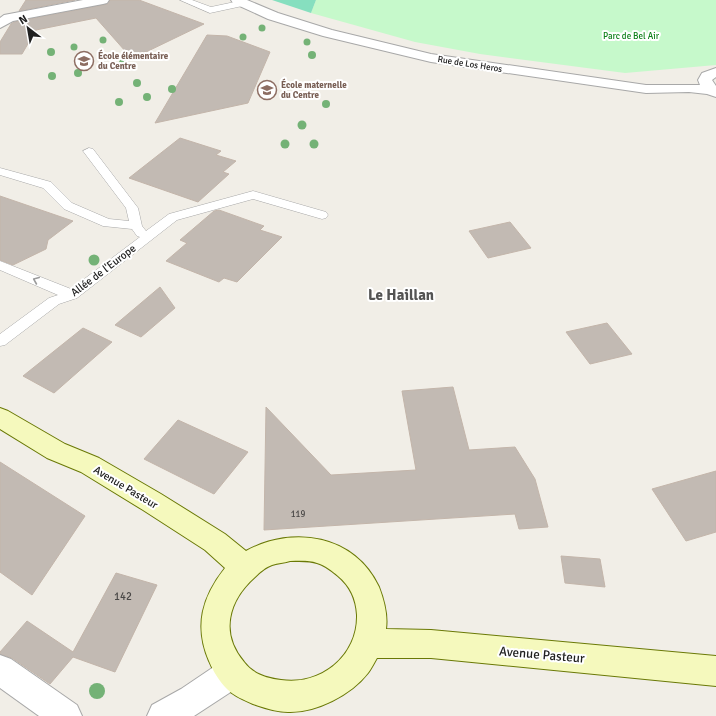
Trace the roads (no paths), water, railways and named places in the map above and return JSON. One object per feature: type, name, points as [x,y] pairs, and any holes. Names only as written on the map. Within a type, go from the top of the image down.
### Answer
[{"type":"main road","name":"Avenue Pasteur","points":[[0,417],[56,451],[90,466],[152,502],[215,542],[245,568]]},
{"type":"main road","points":[[290,549],[315,550],[338,558],[356,574],[368,594],[373,618],[369,644],[355,666],[334,685],[308,695],[280,697],[254,690],[232,673],[220,653],[215,630],[218,606],[228,585],[245,568],[266,555],[290,549]]},
{"type":"main road","name":"Avenue Pasteur","points":[[369,644],[432,644],[716,671]]},
{"type":"street","points":[[0,24],[9,18],[103,0]]},
{"type":"street","name":"Rue de Los Heros","points":[[240,1],[273,16],[328,33],[431,58],[520,72],[646,88],[689,88],[713,91]]},
{"type":"street","points":[[713,91],[705,80],[707,76],[716,72]]},
{"type":"street","points":[[0,670],[66,716]]},
{"type":"street","points":[[163,716],[192,700],[232,673]]},
{"type":"lane","points":[[184,0],[210,10],[240,1]]},
{"type":"lane","name":"Allée de l'Europe","points":[[89,151],[132,208],[136,226],[145,238]]},
{"type":"lane","points":[[0,171],[48,184],[68,206],[107,223],[136,226]]},
{"type":"lane","name":"Allée de l'Europe","points":[[0,341],[54,302],[72,295],[173,217],[253,195],[322,215]]},
{"type":"lane","points":[[0,265],[72,295]]},
{"type":"place","name":"École élémentaire du Centre","points":[[84,61]]},
{"type":"place","name":"École maternelle du Centre","points":[[267,90]]},
{"type":"district","name":"Le Haillan","points":[[401,295]]},
{"type":"park label","name":"Parc de Bel Air","points":[[631,36]]}]
